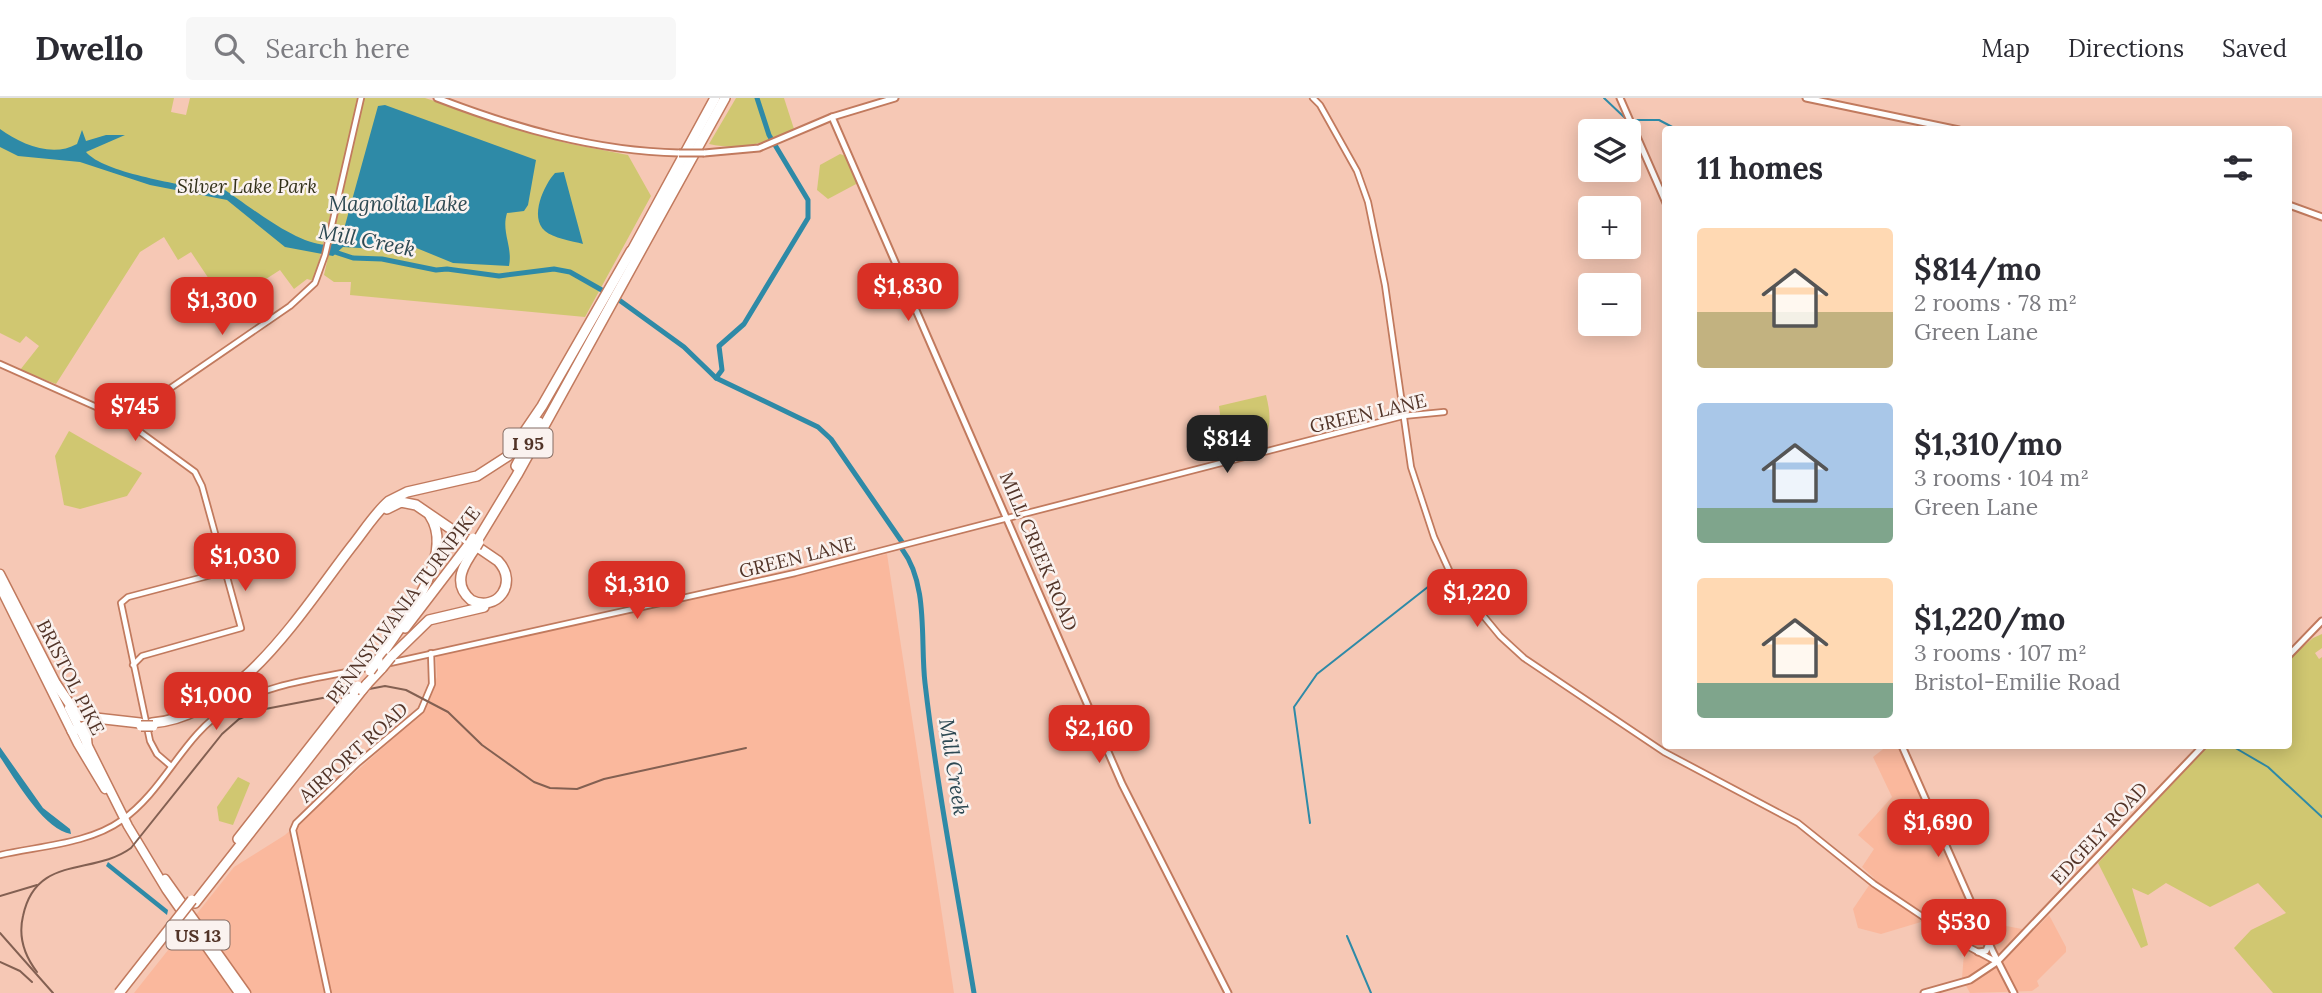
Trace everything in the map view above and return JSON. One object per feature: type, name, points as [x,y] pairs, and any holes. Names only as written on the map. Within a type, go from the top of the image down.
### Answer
[{"type":"highway","name":"PENNSYLVANIA TURNPIKE","points":[[119,993],[475,543],[524,463],[631,251],[715,98]]},
{"type":"highway","name":"PENNSYLVANIA TURNPIKE","points":[[616,282],[725,98]]},
{"type":"highway","name":"PENNSYLVANIA TURNPIKE","points":[[475,543],[604,305]]},
{"type":"highway","points":[[152,724],[182,717],[202,708],[250,670],[281,638],[382,507],[397,496],[474,477],[508,456],[604,305]]},
{"type":"highway","points":[[373,519],[392,502],[413,500],[496,556],[510,576],[508,591],[499,602],[429,620],[381,664]]},
{"type":"highway","points":[[56,684],[75,714],[91,720],[140,725],[176,722],[200,713],[253,672],[291,630],[389,507],[407,502],[424,510],[503,565],[507,576],[505,590],[499,599],[488,603],[471,600],[460,584],[462,571],[475,543]]},
{"type":"highway","points":[[381,664],[438,554],[437,529],[424,510]]},
{"type":"highway","name":"BRISTOL PIKE","points":[[0,573],[56,684],[98,780],[112,796]]},
{"type":"highway","name":"BRISTOL PIKE","points":[[0,587],[74,727],[87,744],[124,819],[166,889],[239,993]]},
{"type":"highway","points":[[74,727],[91,720]]},
{"type":"highway","points":[[87,744],[86,730],[91,720]]},
{"type":"highway","name":"BRISTOL PIKE","points":[[160,875],[171,885],[246,993]]},
{"type":"highway","name":"PENNSYLVANIA TURNPIKE","points":[[125,993],[193,902]]},
{"type":"main road","points":[[437,98],[591,145],[679,153],[742,152],[769,145],[832,117],[895,98]]},
{"type":"main road","points":[[1620,98],[1662,194]]},
{"type":"main road","points":[[1807,98],[1940,126]]},
{"type":"main road","name":"MILL CREEK ROAD","points":[[832,117],[1122,784],[1228,993]]},
{"type":"main road","points":[[2292,206],[2322,217]]},
{"type":"main road","points":[[2292,652],[2322,621]]},
{"type":"main road","points":[[1903,749],[1997,962],[2014,993]]},
{"type":"main road","name":"EDGELY ROAD","points":[[1924,993],[1970,980],[1997,962],[2200,749]]},
{"type":"main road","points":[[1978,952],[1986,951],[1989,943]]},
{"type":"street","points":[[124,420],[308,291],[316,281],[325,255],[361,98]]},
{"type":"street","points":[[1313,98],[1320,105],[1357,171],[1368,202],[1383,274],[1413,477],[1445,566],[1508,645],[1664,752],[1798,823],[1874,884],[1997,962]]},
{"type":"street","points":[[0,364],[124,420],[199,476],[241,628],[142,656],[133,665]]},
{"type":"street","name":"GREEN LANE","points":[[0,855],[95,833],[124,819],[145,799],[205,725],[243,699],[431,653],[767,580],[1403,416],[1444,412]]},
{"type":"street","points":[[171,766],[151,745],[121,608],[124,599],[219,573],[224,565]]},
{"type":"street","name":"AIRPORT ROAD","points":[[328,993],[293,830],[296,823],[349,771],[421,710],[431,688],[431,653]]},
{"type":"shaded area","points":[[887,554],[954,993],[134,993],[234,867],[285,835],[423,712],[437,677],[436,656]]},
{"type":"shaded area","points":[[1883,749],[1899,749],[1975,920],[2022,929],[2029,935],[2049,915],[2066,952],[2037,981],[2039,986],[2032,991],[1970,993],[1962,978],[1965,940],[1931,919],[1881,934],[1858,928],[1853,909],[1874,878],[1862,867],[1874,849],[1858,835],[1892,797],[1873,757]]},
{"type":"green space","name":"Silver Lake Park","points":[[0,98],[174,98],[171,112],[186,115],[190,98],[359,98],[314,281],[307,279],[294,289],[280,270],[215,312],[201,291],[211,282],[191,252],[178,260],[164,237],[140,252],[56,384],[20,370],[39,346],[26,336],[20,343],[0,333]]},
{"type":"green space","name":"Silver Lake Park","points":[[364,98],[425,98],[566,143],[628,155],[651,196],[585,317],[350,295],[351,282],[334,282],[324,275]]},
{"type":"green space","points":[[736,98],[784,98],[794,129],[753,145],[731,147],[709,144]]},
{"type":"green space","points":[[840,154],[846,156],[858,183],[828,199],[817,190],[820,165]]},
{"type":"green space","points":[[1266,395],[1270,418],[1266,435],[1253,447],[1230,454],[1222,430],[1219,406]]},
{"type":"green space","points":[[69,431],[142,473],[127,496],[80,509],[64,505],[55,456]]},
{"type":"green space","points":[[2322,634],[2322,648],[2315,653],[2319,659],[2322,657],[2322,993],[2273,993],[2234,948],[2251,930],[2286,913],[2258,883],[2210,907],[2166,883],[2148,895],[2132,888],[2148,945],[2141,948],[2098,863],[2205,749],[2292,749],[2292,656],[2313,638]]},
{"type":"green space","points":[[238,777],[250,783],[233,825],[219,821],[217,807]]},
{"type":"water","name":"Magnolia Lake","points":[[385,105],[536,160],[528,205],[524,211],[507,213],[505,227],[510,252],[509,266],[453,263],[414,247],[409,251],[343,247],[333,256],[285,247],[227,200],[150,185],[80,162],[18,156],[0,147],[0,129],[27,144],[57,150],[77,144],[82,130],[86,141],[106,135],[125,135],[86,152],[108,166],[142,176],[206,190],[222,188],[291,234],[320,244],[332,244],[337,242],[344,229],[378,106]]},
{"type":"water","points":[[564,172],[583,244],[548,233],[540,225],[538,218],[540,201],[547,185],[555,173]]},
{"type":"water","points":[[0,747],[43,808],[70,829],[71,834],[51,823],[31,802],[0,757]]},
{"type":"water","points":[[108,862],[168,910],[167,915],[106,866]]},
{"type":"waterway","name":"Mill Creek","points":[[716,378],[722,370],[719,346],[744,324],[808,218],[808,200],[769,135],[757,98]]},
{"type":"waterway","points":[[1604,98],[1624,117]]},
{"type":"waterway","points":[[1641,120],[1659,120],[1670,126]]},
{"type":"waterway","name":"Mill Creek","points":[[332,251],[353,258],[382,259],[436,270],[499,276],[554,269],[570,272],[607,293]]},
{"type":"waterway","name":"Mill Creek","points":[[615,297],[684,347],[716,378],[818,427],[831,439],[902,542]]},
{"type":"waterway","name":"Mill Creek","points":[[902,549],[911,563],[920,596],[930,722],[974,993]]},
{"type":"waterway","points":[[1310,823],[1294,707],[1317,674],[1438,579]]},
{"type":"waterway","points":[[2237,749],[2268,767],[2322,817]]},
{"type":"waterway","points":[[1347,936],[1371,993]]},
{"type":"railway","points":[[37,972],[26,952],[21,931],[30,896],[40,883],[68,869],[100,862],[131,848],[222,734],[239,719],[260,710],[385,686],[406,690],[448,712],[482,745],[534,782],[550,788],[577,789],[604,779],[746,748]]},
{"type":"railway","points":[[0,896],[37,885]]},
{"type":"railway","points":[[0,933],[53,993]]},
{"type":"railway","points":[[0,962],[20,971],[32,982]]}]
